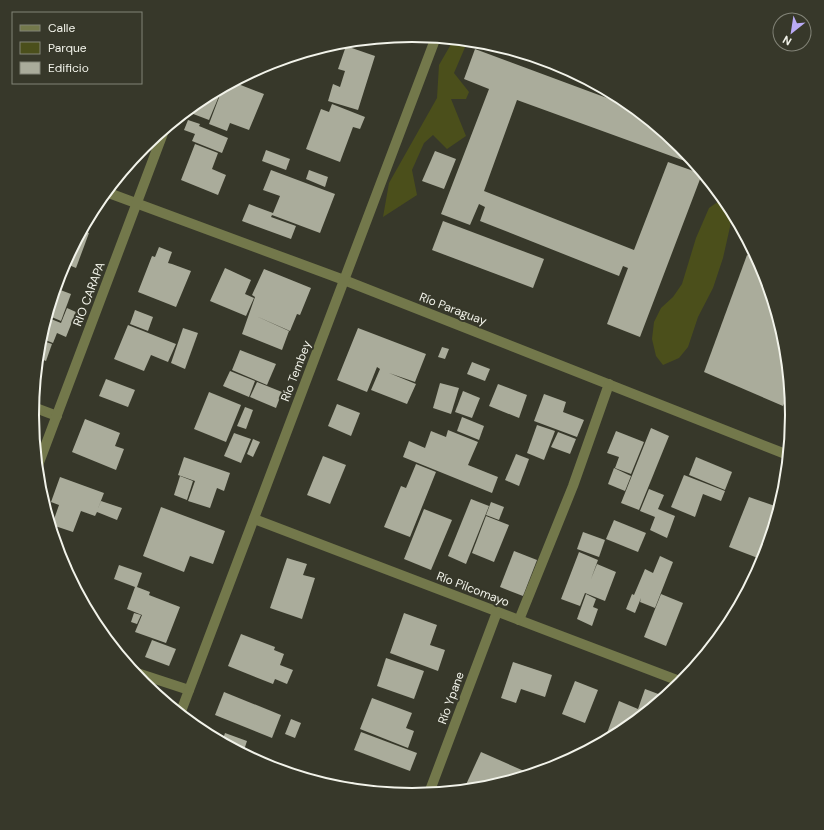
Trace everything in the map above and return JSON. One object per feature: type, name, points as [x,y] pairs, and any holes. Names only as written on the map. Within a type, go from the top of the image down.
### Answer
[{"type":"street","name":"Río Tembey","points":[[182,709],[434,43]]},
{"type":"street","name":"RIO CARAPA","points":[[41,457],[161,140]]},
{"type":"street","name":"Río Paraguay","points":[[112,194],[344,280],[783,452]]},
{"type":"street","points":[[519,620],[573,486],[609,384]]},
{"type":"street","points":[[39,409],[57,416]]},
{"type":"street","name":"Río Pilcomayo","points":[[254,519],[675,680]]},
{"type":"street","name":"Río Ypane","points":[[431,787],[496,612]]},
{"type":"street","points":[[145,676],[189,690]]},
{"type":"green space","points":[[451,44],[466,46],[454,73],[469,92],[466,99],[451,99],[466,136],[447,149],[433,135],[424,143],[412,170],[417,195],[383,217],[389,183],[437,98],[439,65]]},
{"type":"green space","points":[[718,202],[730,221],[723,258],[713,288],[698,317],[688,347],[679,358],[663,365],[656,356],[652,339],[654,322],[661,308],[673,297],[682,284],[696,238],[709,208]]},
{"type":"building","points":[[350,47],[375,56],[358,110],[328,101],[333,84],[340,87],[345,71],[338,69],[345,48]]},
{"type":"building","points":[[475,49],[609,99],[639,119],[676,151],[685,161],[517,100],[484,191],[634,250],[668,162],[694,171],[700,179],[640,337],[607,324],[628,268],[623,266],[619,276],[480,221],[485,207],[479,204],[470,225],[441,214],[489,89],[464,79]]},
{"type":"building","points":[[239,84],[264,94],[249,130],[230,123],[227,131],[209,124],[220,96]]},
{"type":"building","points":[[219,96],[209,120],[193,114]]},
{"type":"building","points":[[332,104],[365,117],[360,129],[353,127],[340,162],[306,149],[321,109],[329,112]]},
{"type":"building","points":[[188,120],[200,124],[199,126],[228,138],[222,153],[192,141],[195,134],[184,130]]},
{"type":"building","points":[[195,144],[218,153],[212,169],[226,175],[218,195],[181,180]]},
{"type":"building","points":[[266,150],[290,159],[286,170],[262,161]]},
{"type":"building","points":[[435,151],[456,159],[444,189],[422,181]]},
{"type":"building","points":[[271,170],[335,194],[320,233],[272,215],[271,217],[296,226],[291,239],[242,221],[249,204],[273,213],[280,196],[263,190]]},
{"type":"building","points":[[309,170],[328,177],[325,187],[306,179]]},
{"type":"building","points":[[443,221],[544,259],[533,288],[432,250]]},
{"type":"building","points":[[87,232],[89,233],[76,268],[70,265]]},
{"type":"building","points":[[159,247],[172,252],[168,263],[191,271],[176,307],[138,292],[152,256],[155,257]]},
{"type":"building","points":[[747,255],[750,256],[765,295],[778,342],[782,366],[784,403],[783,406],[704,372]]},
{"type":"building","points":[[225,268],[251,280],[245,294],[254,298],[246,316],[210,301]]},
{"type":"building","points":[[264,269],[311,288],[300,315],[297,314],[290,331],[256,316],[289,331],[282,350],[242,334],[255,297],[252,295]]},
{"type":"building","points":[[61,290],[71,294],[61,321],[52,317]]},
{"type":"building","points":[[67,308],[76,312],[66,337],[57,333],[53,343],[46,340],[52,319],[61,323]]},
{"type":"building","points":[[135,310],[153,317],[148,331],[130,324]]},
{"type":"building","points":[[128,325],[176,344],[168,362],[151,355],[144,371],[114,359]]},
{"type":"building","points":[[183,328],[198,333],[185,369],[171,363]]},
{"type":"building","points":[[358,328],[426,354],[415,382],[389,373],[416,384],[407,404],[371,390],[380,369],[377,367],[367,392],[337,380]]},
{"type":"building","points":[[46,342],[52,344],[46,361],[43,360]]},
{"type":"building","points":[[442,347],[449,349],[445,359],[438,357]]},
{"type":"building","points":[[240,350],[276,364],[267,385],[232,370]]},
{"type":"building","points":[[472,362],[490,369],[485,381],[467,374]]},
{"type":"building","points":[[230,371],[255,381],[249,397],[223,386]]},
{"type":"building","points":[[106,379],[135,390],[128,407],[99,396]]},
{"type":"building","points":[[257,382],[282,392],[276,408],[250,397]]},
{"type":"building","points":[[440,383],[459,388],[451,414],[433,408]]},
{"type":"building","points":[[498,384],[527,395],[519,418],[489,406]]},
{"type":"building","points":[[463,391],[480,398],[472,418],[455,412]]},
{"type":"building","points":[[209,392],[241,405],[226,442],[194,429]]},
{"type":"building","points":[[544,394],[566,402],[563,412],[584,420],[577,437],[534,421]]},
{"type":"building","points":[[337,404],[360,413],[351,436],[328,426]]},
{"type":"building","points":[[245,407],[253,410],[246,429],[237,426]]},
{"type":"building","points":[[462,417],[484,426],[479,440],[457,431]]},
{"type":"building","points":[[85,419],[120,433],[115,446],[124,449],[116,470],[72,452]]},
{"type":"building","points":[[537,425],[555,431],[544,460],[527,453]]},
{"type":"building","points":[[651,428],[669,436],[639,510],[621,503]]},
{"type":"building","points":[[448,430],[478,442],[468,465],[498,477],[492,493],[403,457],[409,441],[425,448],[431,431],[446,437]]},
{"type":"building","points":[[616,431],[644,442],[631,474],[615,468],[619,457],[607,453]]},
{"type":"building","points":[[558,432],[576,439],[570,454],[551,447]]},
{"type":"building","points":[[234,433],[251,439],[241,463],[224,456]]},
{"type":"building","points":[[253,439],[260,442],[253,457],[247,454]]},
{"type":"building","points":[[516,454],[529,459],[519,486],[505,480]]},
{"type":"building","points":[[323,456],[346,465],[330,504],[307,495]]},
{"type":"building","points":[[184,457],[230,473],[224,491],[217,488],[210,508],[188,501],[195,481],[178,475]]},
{"type":"building","points":[[696,457],[732,472],[725,490],[689,475]]},
{"type":"building","points":[[416,464],[436,472],[410,537],[384,527],[401,486],[406,488]]},
{"type":"building","points":[[614,468],[631,476],[625,491],[608,484]]},
{"type":"building","points":[[684,475],[725,491],[721,501],[703,494],[695,517],[671,507]]},
{"type":"building","points":[[180,476],[193,481],[187,500],[174,495]]},
{"type":"building","points":[[60,477],[104,493],[97,511],[101,501],[122,508],[117,520],[97,512],[95,516],[81,511],[73,532],[56,526],[54,519],[59,505],[51,502]]},
{"type":"building","points":[[649,489],[664,495],[658,509],[675,516],[667,538],[650,530],[655,517],[640,511]]},
{"type":"building","points":[[749,497],[774,506],[757,558],[729,547]]},
{"type":"building","points":[[471,499],[489,506],[466,564],[448,556]]},
{"type":"building","points":[[491,502],[504,507],[499,520],[486,515]]},
{"type":"building","points":[[161,507],[225,531],[213,564],[190,556],[184,572],[143,556]]},
{"type":"building","points":[[424,509],[452,520],[431,570],[404,559]]},
{"type":"building","points":[[486,516],[509,525],[494,562],[472,553]]},
{"type":"building","points":[[614,520],[646,533],[638,552],[606,539]]},
{"type":"building","points":[[583,532],[605,540],[599,557],[577,549]]},
{"type":"building","points":[[514,551],[537,560],[523,596],[500,587]]},
{"type":"building","points":[[579,552],[598,560],[591,579],[597,564],[616,572],[605,601],[585,593],[580,606],[561,599]]},
{"type":"building","points":[[660,556],[673,562],[655,608],[640,602],[641,598],[635,613],[626,609],[632,594],[634,595],[645,569],[653,573]]},
{"type":"building","points":[[287,558],[307,564],[303,575],[315,578],[302,619],[270,608]]},
{"type":"building","points":[[119,565],[142,573],[137,587],[150,592],[149,595],[180,607],[166,643],[135,632],[142,615],[127,609],[135,587],[114,579]]},
{"type":"building","points":[[586,594],[596,599],[593,607],[598,609],[592,626],[577,619]]},
{"type":"building","points":[[661,594],[683,603],[666,646],[644,637]]},
{"type":"building","points":[[134,613],[141,615],[137,624],[131,622]]},
{"type":"building","points":[[404,613],[437,625],[430,645],[445,650],[438,671],[390,653]]},
{"type":"building","points":[[241,634],[275,647],[274,650],[284,654],[280,665],[293,670],[287,684],[275,679],[273,684],[228,666]]},
{"type":"building","points":[[152,640],[176,649],[169,666],[145,657]]},
{"type":"building","points":[[386,658],[424,671],[414,699],[377,686]]},
{"type":"building","points":[[513,662],[552,675],[545,697],[521,689],[516,703],[501,698]]},
{"type":"building","points":[[575,681],[598,690],[585,723],[562,714]]},
{"type":"building","points":[[645,689],[659,694],[639,711],[607,732],[619,701],[638,709]]},
{"type":"building","points":[[224,692],[281,715],[272,738],[215,715]]},
{"type":"building","points":[[372,698],[412,713],[406,728],[414,731],[408,748],[360,729]]},
{"type":"building","points":[[291,719],[301,723],[295,738],[285,734]]},
{"type":"building","points":[[361,732],[417,753],[410,771],[354,750]]},
{"type":"building","points":[[225,733],[247,741],[244,749],[225,738],[224,737]]},
{"type":"building","points":[[481,752],[523,771],[485,781],[466,784]]}]
